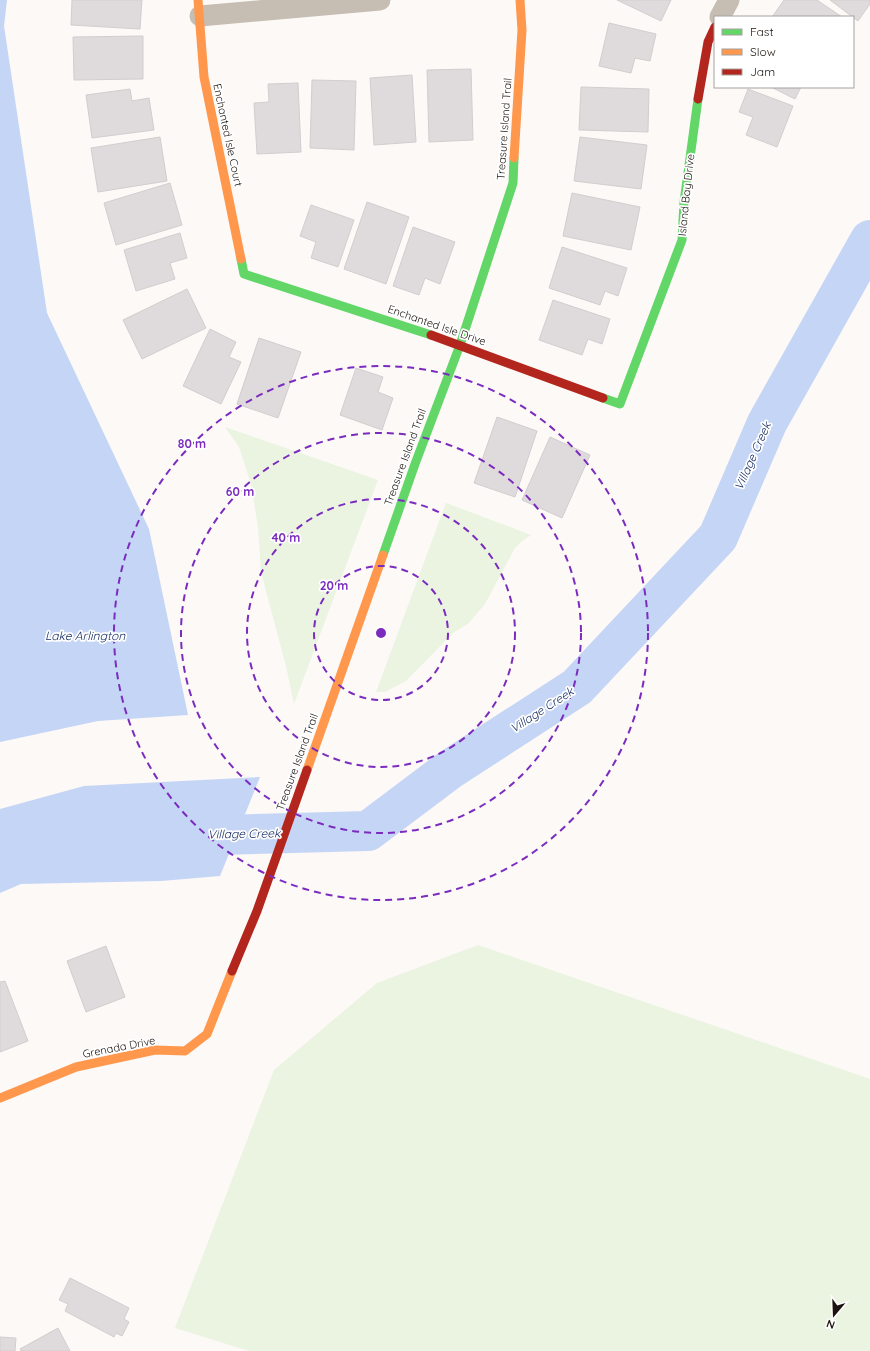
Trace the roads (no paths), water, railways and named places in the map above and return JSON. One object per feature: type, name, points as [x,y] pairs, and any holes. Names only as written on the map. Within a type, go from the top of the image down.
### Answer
[{"type":"street","points":[[199,8],[380,0]]},
{"type":"street","name":"Treasure Island Trail","points":[[257,911],[415,464],[460,345],[513,183],[522,30],[520,0]]},
{"type":"street","points":[[721,16],[729,0]]},
{"type":"street","name":"Enchanted Isle Court","points":[[199,8],[204,77],[244,274]]},
{"type":"street","name":"Island Bay Drive","points":[[620,404],[682,240],[684,202],[694,125],[708,42],[714,29]]},
{"type":"street","name":"Enchanted Isle Drive","points":[[244,274],[460,345],[620,404]]},
{"type":"street","name":"Grenada Drive","points":[[0,1098],[76,1067],[154,1050],[185,1051],[207,1034],[257,911]]},
{"type":"water","name":"Lake Arlington","points":[[0,0],[7,0],[4,26],[47,313],[149,529],[188,715],[98,721],[0,742]]},
{"type":"water","points":[[260,777],[220,876],[161,881],[21,884],[0,893],[0,809],[84,786]]},
{"type":"waterway","name":"Village Creek","points":[[181,836],[368,831],[449,770],[577,687],[718,537],[767,423],[870,240]]}]
